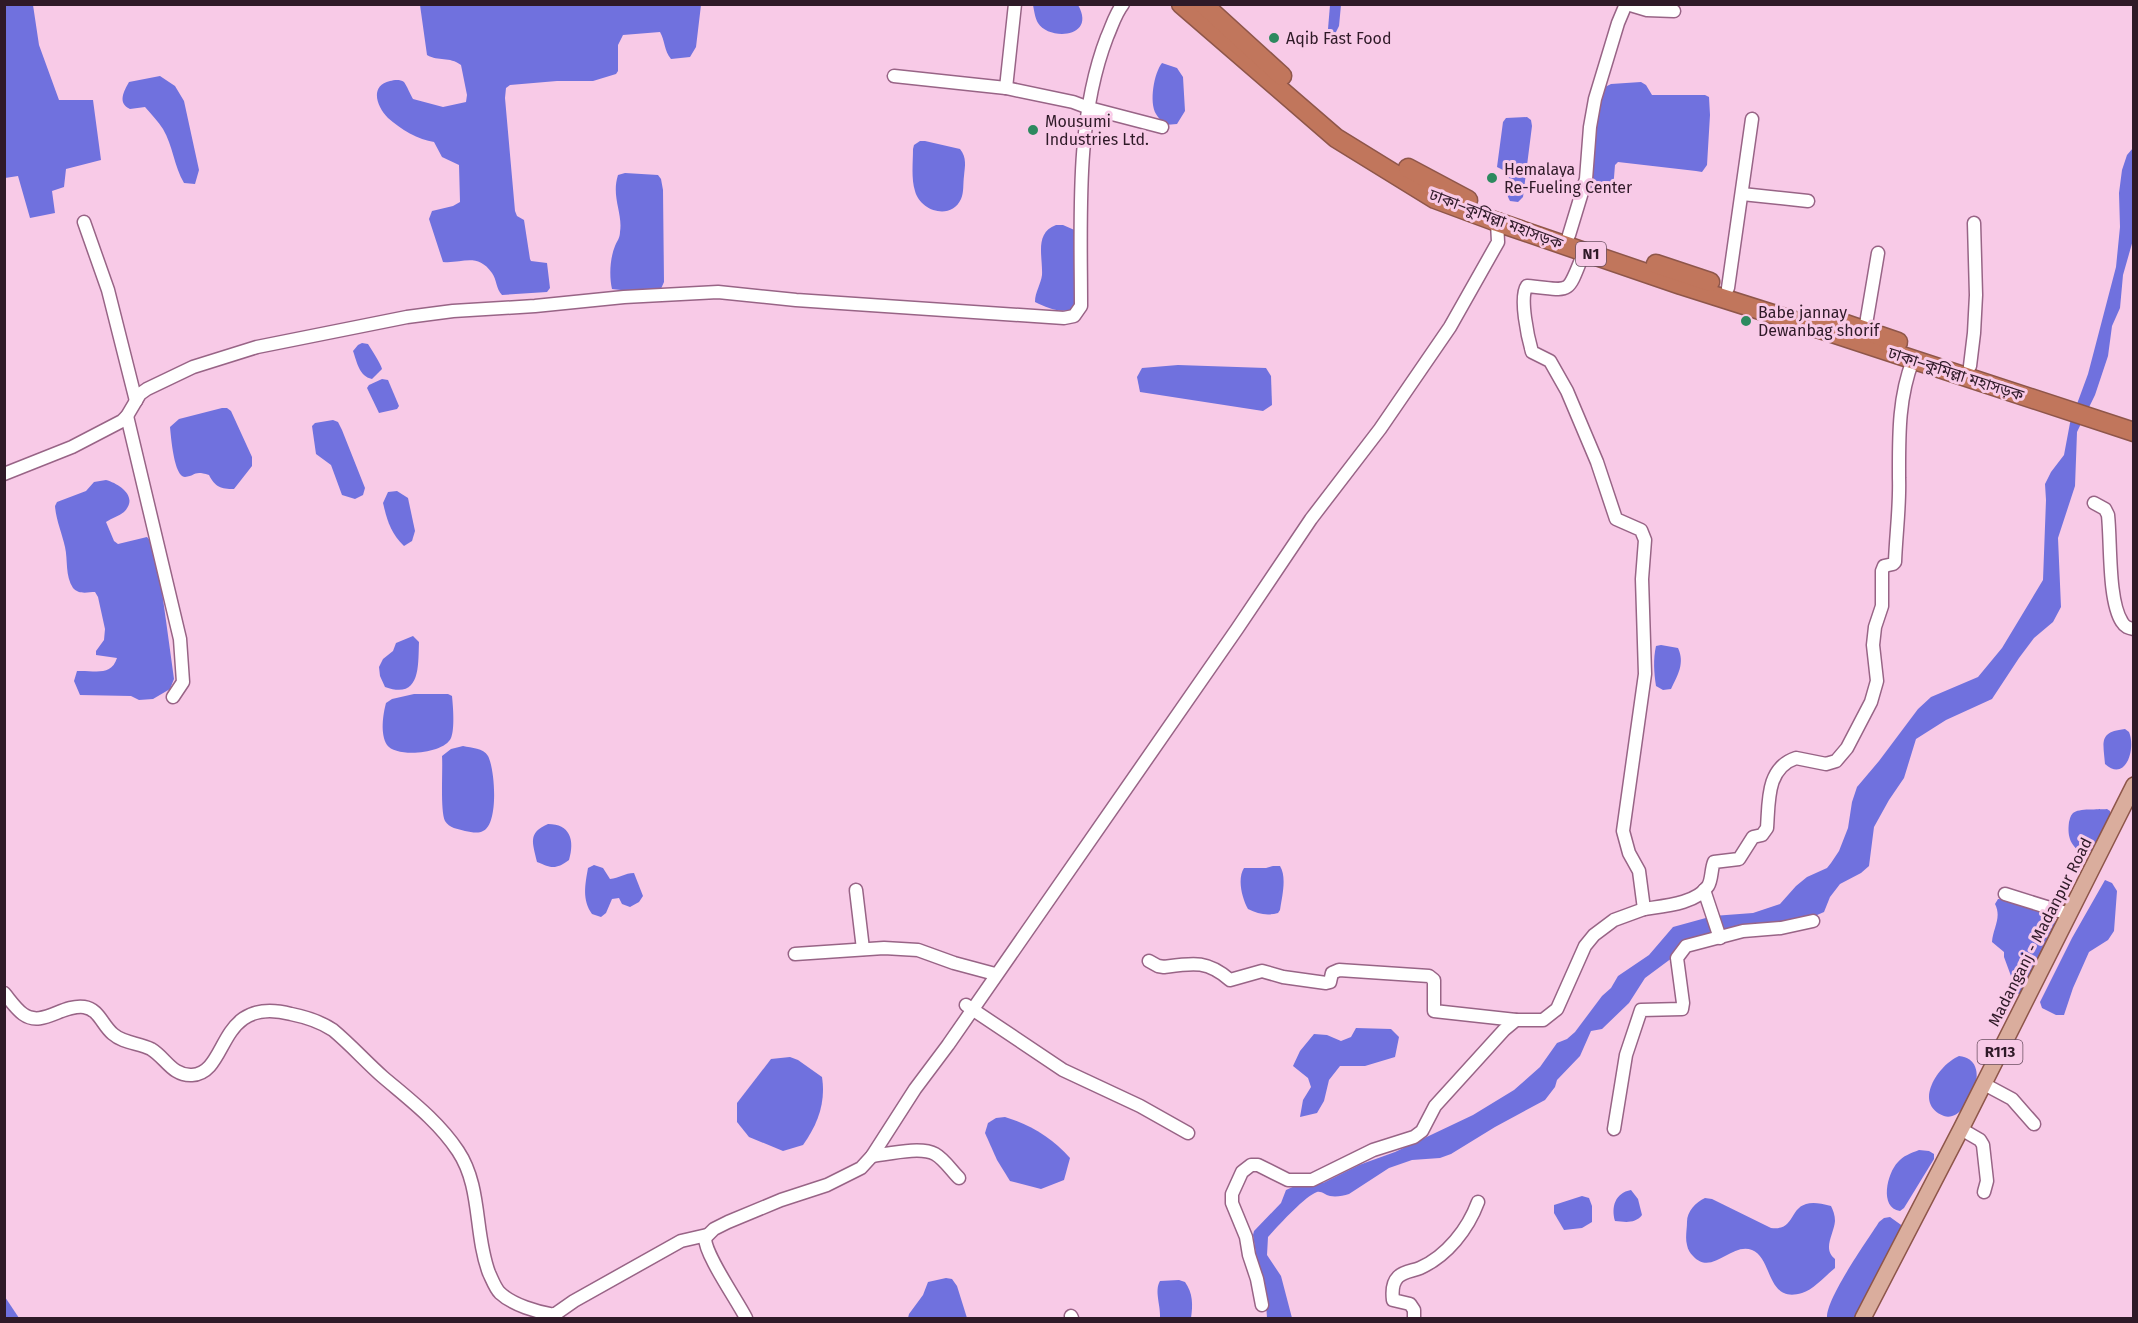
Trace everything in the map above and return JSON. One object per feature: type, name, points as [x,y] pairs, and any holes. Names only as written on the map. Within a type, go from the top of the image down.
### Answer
[{"type":"highway","name":"ঢাকা–কুমিল্লা মহাসড়ক","points":[[1182,4],[1336,138],[1436,199],[1584,252],[1913,360],[2096,414],[2133,432]]},
{"type":"highway","name":"ঢাকা–কুমিল্লা মহাসড়ক","points":[[1203,4],[1341,128],[1463,199],[1728,288],[1865,330],[1970,366],[2054,400]]},
{"type":"highway","name":"ঢাকা–কুমিল্লা মহাসড়ক","points":[[2096,414],[2133,420]]},
{"type":"main road","name":"Madanganj - Madanpur Road","points":[[1863,1318],[2132,792]]},
{"type":"street","points":[[1006,88],[1015,4]]},
{"type":"street","points":[[4,474],[97,435],[128,416],[140,394],[147,388],[193,366],[256,347],[407,317],[624,297],[718,292],[796,300],[1064,318],[1074,316],[1081,306],[1081,182],[1089,108],[1100,57],[1117,12],[1123,4]]},
{"type":"street","points":[[1569,235],[1586,179],[1590,127],[1595,99],[1618,23],[1627,4],[1647,10],[1674,11]]},
{"type":"street","points":[[894,76],[1006,88],[1073,102],[1162,127]]},
{"type":"street","points":[[1728,288],[1752,119]]},
{"type":"street","points":[[1742,194],[1808,201]]},
{"type":"street","points":[[84,222],[108,290],[136,401]]},
{"type":"street","points":[[4,993],[22,1014],[29,1017],[41,1018],[61,1009],[85,1007],[98,1014],[113,1034],[138,1046],[149,1048],[175,1071],[187,1075],[201,1072],[214,1060],[229,1033],[249,1015],[274,1010],[324,1025],[333,1030],[384,1078],[422,1109],[458,1151],[472,1183],[479,1234],[490,1276],[498,1291],[535,1311],[554,1316],[574,1301],[681,1241],[707,1235],[728,1222],[852,1174],[872,1156],[969,1007],[995,974],[1160,741],[1311,519],[1380,429],[1450,327],[1498,242],[1497,222]]},
{"type":"street","points":[[1970,366],[1976,305],[1974,223]]},
{"type":"street","points":[[1584,252],[1569,287],[1563,290],[1527,286],[1523,292],[1523,305],[1532,352],[1550,361],[1567,391],[1616,519],[1641,530],[1645,540],[1642,579],[1644,674],[1623,831],[1629,853],[1639,871],[1644,909]]},
{"type":"street","points":[[1865,330],[1878,253]]},
{"type":"street","points":[[1149,961],[1164,967],[1200,964],[1215,968],[1230,980],[1262,971],[1283,977],[1326,983],[1330,982],[1332,973],[1339,970],[1429,976],[1434,980],[1434,1011],[1516,1020],[1543,1020],[1557,1009],[1586,946],[1594,935],[1614,920],[1644,909],[1675,905],[1697,895],[1708,886],[1714,862],[1739,859],[1753,837],[1765,832],[1772,781],[1778,769],[1796,758],[1826,764],[1836,761],[1847,748],[1870,702],[1877,681],[1875,627],[1882,606],[1882,571],[1884,566],[1895,562],[1901,410],[1908,373],[1913,360]]},
{"type":"street","points":[[128,416],[180,639],[183,682],[173,697]]},
{"type":"street","points":[[2094,503],[2105,509],[2108,515],[2112,591],[2122,624],[2133,629]]},
{"type":"street","points":[[856,890],[863,949]]},
{"type":"street","points":[[1704,890],[1719,938]]},
{"type":"street","points":[[2005,894],[2069,914]]},
{"type":"street","points":[[1614,1129],[1626,1055],[1641,1010],[1682,1010],[1677,958],[1686,946],[1743,931],[1781,928],[1813,921]]},
{"type":"street","points":[[795,954],[863,949],[918,950],[995,974]]},
{"type":"street","points":[[969,1007],[1063,1070],[1140,1106],[1188,1133]]},
{"type":"street","points":[[1262,1305],[1246,1237],[1232,1203],[1232,1194],[1242,1172],[1251,1165],[1258,1165],[1288,1180],[1312,1180],[1373,1150],[1414,1137],[1422,1131],[1436,1106],[1491,1043],[1516,1020]]},
{"type":"street","points":[[1984,1084],[2012,1100],[2034,1125]]},
{"type":"street","points":[[1961,1129],[1980,1140],[1983,1145],[1987,1181],[1984,1192]]},
{"type":"street","points":[[872,1156],[908,1151],[929,1152],[935,1154],[959,1178]]},
{"type":"street","points":[[1414,1318],[1414,1311],[1410,1304],[1393,1300],[1395,1281],[1399,1276],[1419,1269],[1446,1252],[1472,1217],[1478,1202]]},
{"type":"street","points":[[707,1235],[705,1245],[746,1318]]},
{"type":"shaded area","points":[[4,5],[33,5],[39,45],[59,100],[93,100],[101,160],[66,169],[64,187],[52,191],[55,213],[30,218],[18,176],[5,178]]},
{"type":"shaded area","points":[[420,5],[701,5],[696,47],[690,57],[671,59],[660,32],[623,35],[618,45],[616,74],[593,81],[557,81],[510,85],[506,88],[515,211],[517,216],[524,220],[531,261],[547,263],[550,288],[547,292],[502,295],[492,273],[481,263],[469,260],[443,262],[429,219],[432,211],[460,202],[459,165],[442,157],[434,142],[404,130],[388,118],[378,103],[377,97],[379,87],[383,84],[401,80],[413,99],[443,107],[466,102],[467,95],[461,65],[427,55]]},
{"type":"shaded area","points":[[1033,5],[1078,5],[1082,16],[1081,24],[1077,30],[1069,33],[1060,34],[1044,29],[1038,23]]},
{"type":"shaded area","points":[[1330,5],[1341,5],[1339,26],[1335,34],[1329,32],[1328,29]]},
{"type":"shaded area","points":[[1162,63],[1177,68],[1183,77],[1185,111],[1177,124],[1165,125],[1154,109],[1153,88]]},
{"type":"shaded area","points":[[160,76],[175,86],[184,101],[199,170],[195,184],[184,183],[163,129],[145,107],[130,109],[124,104],[123,97],[129,82]]},
{"type":"shaded area","points":[[1641,82],[1646,85],[1652,95],[1705,95],[1709,97],[1707,165],[1702,172],[1618,162],[1615,165],[1613,190],[1590,191],[1593,145],[1605,87],[1611,84]]},
{"type":"shaded area","points":[[1527,117],[1531,120],[1532,126],[1523,197],[1518,202],[1510,201],[1507,191],[1509,173],[1497,167],[1503,122],[1506,118]]},
{"type":"shaded area","points":[[920,141],[960,149],[964,156],[962,197],[950,210],[936,211],[923,204],[918,198],[912,170],[914,145]]},
{"type":"shaded area","points":[[2133,148],[2133,240],[2123,275],[2120,308],[2112,326],[2108,356],[2095,395],[2077,432],[2075,486],[2058,538],[2061,607],[2053,622],[2034,638],[1992,699],[1946,720],[1916,739],[1904,778],[1874,827],[1869,866],[1840,884],[1830,897],[1824,912],[1808,919],[1739,927],[1676,955],[1645,978],[1629,1003],[1602,1029],[1591,1031],[1580,1056],[1557,1080],[1555,1087],[1545,1100],[1451,1154],[1440,1158],[1412,1160],[1389,1168],[1347,1195],[1328,1196],[1317,1192],[1306,1199],[1268,1237],[1267,1255],[1281,1276],[1292,1318],[1267,1318],[1265,1289],[1259,1273],[1253,1235],[1254,1231],[1281,1203],[1286,1190],[1297,1185],[1323,1183],[1359,1165],[1395,1152],[1473,1115],[1514,1090],[1540,1067],[1557,1043],[1567,1039],[1575,1032],[1618,976],[1649,955],[1673,927],[1713,916],[1753,913],[1780,904],[1807,877],[1827,868],[1831,863],[1839,851],[1848,828],[1857,787],[1918,709],[1931,697],[1978,677],[2002,648],[2043,580],[2045,484],[2064,455],[2070,423],[2088,374],[2116,267],[2122,170],[2127,155]]},
{"type":"shaded area","points":[[625,173],[658,175],[661,179],[664,282],[660,291],[647,293],[612,289],[611,261],[620,236],[616,183],[618,175]]},
{"type":"shaded area","points":[[1056,225],[1063,225],[1079,232],[1075,309],[1064,311],[1054,310],[1035,302],[1042,275],[1042,240],[1049,229]]},
{"type":"shaded area","points":[[362,343],[368,344],[382,369],[372,379],[361,372],[353,351]]},
{"type":"shaded area","points":[[1178,365],[1266,368],[1271,376],[1272,405],[1263,411],[1140,392],[1137,377],[1142,368]]},
{"type":"shaded area","points":[[382,379],[388,380],[399,406],[397,409],[379,413],[367,388]]},
{"type":"shaded area","points":[[222,408],[231,411],[252,457],[252,466],[234,489],[219,486],[209,475],[197,473],[185,477],[181,475],[172,447],[170,427],[179,419]]},
{"type":"shaded area","points":[[333,420],[338,422],[342,430],[365,488],[363,495],[355,499],[342,495],[331,465],[316,454],[312,426],[315,423]]},
{"type":"shaded area","points":[[106,480],[122,488],[129,496],[128,506],[124,512],[106,522],[114,541],[118,544],[147,537],[156,548],[174,679],[170,689],[153,699],[80,695],[74,681],[77,671],[106,670],[111,668],[117,658],[96,655],[96,651],[104,640],[105,629],[98,597],[95,592],[78,592],[70,583],[65,547],[55,506],[57,502],[86,491],[94,482]]},
{"type":"shaded area","points":[[397,491],[408,498],[415,531],[412,541],[404,546],[390,526],[383,503],[388,492]]},
{"type":"shaded area","points":[[413,636],[419,642],[415,678],[405,689],[385,687],[379,667],[383,659],[393,651],[396,643]]},
{"type":"shaded area","points":[[1656,646],[1678,648],[1680,653],[1680,669],[1671,689],[1663,690],[1656,686],[1655,651]]},
{"type":"shaded area","points":[[414,694],[452,696],[452,734],[447,743],[439,748],[430,751],[400,752],[387,745],[383,735],[386,703],[392,699]]},
{"type":"shaded area","points":[[2125,729],[2129,732],[2131,739],[2128,761],[2119,769],[2112,769],[2105,764],[2104,739],[2111,732]]},
{"type":"shaded area","points":[[463,746],[486,753],[492,772],[494,796],[492,818],[488,826],[479,832],[451,827],[443,816],[442,756],[451,749]]},
{"type":"shaded area","points":[[2107,809],[2110,811],[2110,816],[2098,843],[2084,855],[2073,845],[2069,837],[2071,816],[2080,810]]},
{"type":"shaded area","points":[[548,824],[566,830],[571,840],[569,860],[557,867],[537,862],[534,849],[534,835],[541,827]]},
{"type":"shaded area","points":[[594,865],[603,868],[610,879],[634,873],[643,896],[639,902],[630,907],[622,904],[619,898],[612,899],[606,913],[601,917],[592,914],[587,903],[585,886],[588,868]]},
{"type":"shaded area","points":[[1280,866],[1283,876],[1280,910],[1278,913],[1266,914],[1248,909],[1241,888],[1244,868]]},
{"type":"shaded area","points":[[2105,880],[2112,883],[2117,891],[2114,931],[2108,940],[2089,952],[2064,1015],[2056,1015],[2042,1008],[2040,1002],[2072,938]]},
{"type":"shaded area","points":[[1998,899],[2043,911],[2053,918],[2057,927],[2023,995],[2010,991],[2011,976],[2004,952],[1992,942],[1998,914],[1995,904]]},
{"type":"shaded area","points":[[1356,1028],[1391,1029],[1399,1037],[1395,1057],[1365,1066],[1340,1066],[1329,1080],[1324,1101],[1317,1113],[1300,1117],[1303,1100],[1311,1087],[1308,1078],[1293,1066],[1300,1051],[1314,1034],[1327,1035],[1341,1041],[1351,1037]]},
{"type":"shaded area","points":[[1959,1056],[1970,1060],[1976,1068],[1977,1078],[1974,1090],[1969,1101],[1961,1110],[1953,1116],[1944,1116],[1930,1103],[1929,1094],[1943,1067]]},
{"type":"shaded area","points":[[790,1057],[822,1077],[823,1095],[817,1121],[803,1145],[783,1151],[749,1137],[737,1122],[737,1103],[771,1059]]},
{"type":"shaded area","points":[[1005,1117],[1040,1133],[1070,1158],[1064,1180],[1041,1189],[1010,1181],[997,1160],[985,1133],[988,1123],[996,1118]]},
{"type":"shaded area","points":[[1919,1150],[1934,1154],[1934,1159],[1900,1211],[1889,1204],[1888,1182],[1894,1167],[1900,1160]]},
{"type":"shaded area","points":[[1631,1190],[1638,1199],[1642,1215],[1633,1221],[1615,1221],[1614,1206],[1618,1197]]},
{"type":"shaded area","points":[[1582,1196],[1589,1198],[1592,1206],[1592,1222],[1582,1228],[1564,1230],[1554,1213],[1554,1205]]},
{"type":"shaded area","points":[[1705,1198],[1712,1199],[1771,1228],[1781,1228],[1787,1224],[1799,1208],[1806,1204],[1831,1206],[1835,1221],[1829,1251],[1835,1259],[1835,1268],[1810,1289],[1790,1295],[1782,1292],[1776,1286],[1764,1262],[1752,1250],[1737,1251],[1707,1263],[1700,1261],[1692,1255],[1688,1248],[1687,1222],[1693,1207]]},
{"type":"shaded area","points":[[1890,1217],[1904,1227],[1858,1318],[1827,1318],[1833,1297],[1848,1270],[1879,1222]]},
{"type":"shaded area","points":[[952,1279],[957,1286],[967,1318],[908,1318],[923,1295],[928,1282]]},
{"type":"shaded area","points":[[1160,1281],[1185,1282],[1190,1290],[1191,1318],[1160,1318],[1158,1285]]},
{"type":"shaded area","points":[[5,1297],[19,1318],[5,1318]]},
{"type":"place","name":"Aqib Fast Food","points":[[1274,38]]},
{"type":"place","name":"Mousumi Industries Ltd.","points":[[1033,130]]},
{"type":"place","name":"Hemalaya Re-Fueling Center","points":[[1492,178]]},
{"type":"place","name":"Babe jannay Dewanbag shorif","points":[[1746,321]]}]
